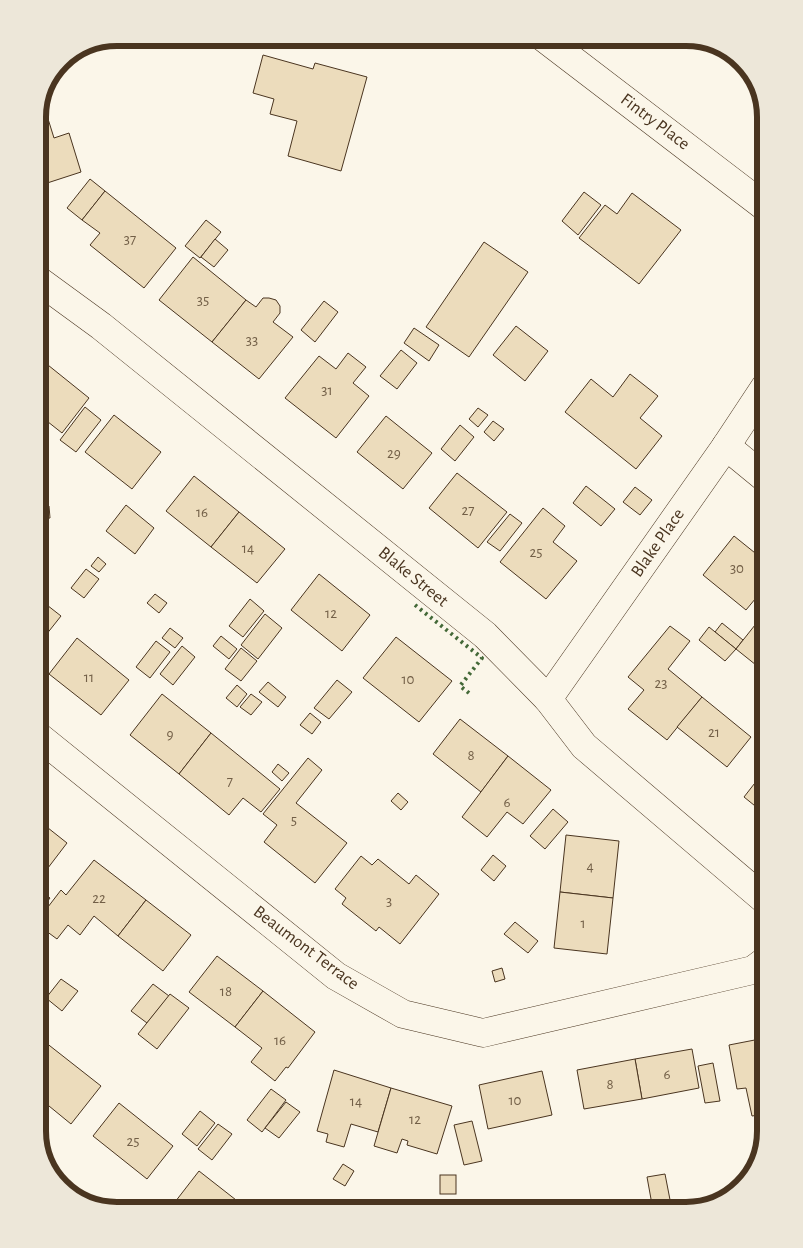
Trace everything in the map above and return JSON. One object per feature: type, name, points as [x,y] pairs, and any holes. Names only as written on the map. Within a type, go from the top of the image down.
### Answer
[{"type":"street","name":"Fintry Place","points":[[555,46],[757,200]]},
{"type":"street","name":"Blake Street","points":[[46,286],[109,332],[485,635],[548,699],[584,746],[757,892]]},
{"type":"street","name":"Blake Place","points":[[548,699],[757,400]]},
{"type":"street","points":[[726,446],[757,471]]},
{"type":"street","name":"Beaumont Terrace","points":[[46,742],[336,976],[403,1014],[484,1033],[753,970],[757,967]]},
{"type":"building","points":[[263,55],[313,69],[315,63],[367,77],[341,171],[288,156],[297,121],[270,114],[274,99],[253,93]]},
{"type":"building","points":[[49,122],[54,138],[69,133],[81,172],[46,183],[46,123]]},
{"type":"building","points":[[90,179],[105,191],[82,220],[67,208]]},
{"type":"building","points":[[105,191],[176,248],[144,288],[90,245],[100,233],[82,220]]},
{"type":"building","points":[[584,192],[601,205],[578,235],[562,221]]},
{"type":"building","points":[[632,193],[681,230],[639,284],[579,238],[605,205],[617,214]]},
{"type":"building","points":[[206,220],[221,232],[200,258],[185,246]]},
{"type":"building","points":[[215,239],[228,250],[214,267],[201,257]]},
{"type":"building","points":[[484,242],[528,272],[469,357],[426,327]]},
{"type":"building","points":[[193,257],[246,300],[212,342],[159,300]]},
{"type":"building","points":[[263,298],[276,300],[280,306],[280,313],[273,322],[293,337],[259,379],[212,342],[246,300],[256,307]]},
{"type":"building","points":[[324,301],[338,312],[315,342],[301,330]]},
{"type":"building","points":[[516,326],[548,351],[525,381],[493,355]]},
{"type":"building","points":[[414,328],[439,345],[429,361],[404,343]]},
{"type":"building","points":[[401,350],[417,363],[397,389],[380,376]]},
{"type":"building","points":[[348,353],[366,367],[353,383],[369,396],[336,438],[285,398],[319,356],[336,369]]},
{"type":"building","points":[[46,363],[89,398],[62,433],[46,420]]},
{"type":"building","points":[[630,374],[658,396],[640,418],[662,436],[636,469],[565,412],[591,379],[613,397]]},
{"type":"building","points":[[85,407],[101,420],[76,452],[60,440]]},
{"type":"building","points":[[478,408],[488,415],[478,427],[469,419]]},
{"type":"building","points":[[114,415],[161,452],[132,489],[85,452]]},
{"type":"building","points":[[386,416],[432,453],[403,489],[357,452]]},
{"type":"building","points":[[493,421],[504,429],[494,441],[484,432]]},
{"type":"building","points":[[460,425],[474,437],[455,461],[441,449]]},
{"type":"building","points":[[457,473],[507,512],[478,548],[429,508]]},
{"type":"building","points":[[194,476],[239,512],[211,547],[166,511]]},
{"type":"building","points":[[586,486],[615,509],[601,526],[573,503]]},
{"type":"building","points":[[635,487],[652,500],[640,515],[623,502]]},
{"type":"building","points":[[126,505],[154,528],[135,554],[106,531]]},
{"type":"building","points":[[46,506],[49,506],[50,518],[46,518]]},
{"type":"building","points":[[543,508],[565,526],[553,542],[577,561],[546,599],[500,562]]},
{"type":"building","points":[[239,512],[285,549],[257,583],[211,547]]},
{"type":"building","points":[[510,514],[522,523],[500,551],[487,542]]},
{"type":"building","points":[[734,536],[757,555],[757,597],[746,610],[703,575]]},
{"type":"building","points":[[98,557],[106,564],[99,572],[91,566]]},
{"type":"building","points":[[86,569],[99,579],[84,598],[71,588]]},
{"type":"building","points":[[319,574],[370,615],[342,651],[291,610]]},
{"type":"building","points":[[155,594],[167,603],[159,613],[147,603]]},
{"type":"building","points":[[250,599],[264,611],[243,637],[229,626]]},
{"type":"building","points":[[46,604],[61,616],[46,635]]},
{"type":"building","points":[[265,614],[282,628],[258,659],[241,645]]},
{"type":"building","points":[[722,623],[743,640],[736,649],[715,632]]},
{"type":"building","points":[[755,625],[757,627],[757,666],[736,649]]},
{"type":"building","points":[[670,626],[690,641],[668,669],[702,697],[667,740],[628,709],[644,690],[628,677]]},
{"type":"building","points":[[709,627],[736,649],[725,661],[699,640]]},
{"type":"building","points":[[170,628],[183,638],[175,648],[162,638]]},
{"type":"building","points":[[221,636],[237,649],[229,659],[213,646]]},
{"type":"building","points":[[396,637],[452,681],[419,722],[363,678]]},
{"type":"building","points":[[77,638],[129,680],[101,715],[49,674]]},
{"type":"building","points":[[156,641],[170,652],[150,678],[136,667]]},
{"type":"building","points":[[182,646],[195,657],[173,685],[160,674]]},
{"type":"building","points":[[241,648],[257,661],[241,681],[225,669]]},
{"type":"building","points":[[337,680],[352,692],[329,719],[314,708]]},
{"type":"building","points":[[268,682],[286,697],[278,707],[259,692]]},
{"type":"building","points":[[237,685],[247,694],[237,707],[226,698]]},
{"type":"building","points":[[162,694],[211,733],[179,774],[130,735]]},
{"type":"building","points":[[251,694],[262,702],[251,715],[240,707]]},
{"type":"building","points":[[702,697],[751,737],[727,767],[677,727]]},
{"type":"building","points":[[310,713],[321,722],[312,734],[300,725]]},
{"type":"building","points":[[460,719],[508,756],[481,792],[433,754]]},
{"type":"building","points":[[211,733],[280,789],[261,812],[243,798],[229,815],[179,774]]},
{"type":"building","points":[[508,756],[551,790],[523,824],[507,812],[487,837],[462,817]]},
{"type":"building","points":[[308,758],[322,770],[296,803],[347,843],[315,883],[264,842],[277,825],[263,814]]},
{"type":"building","points":[[278,764],[289,773],[282,781],[272,772]]},
{"type":"building","points":[[757,780],[757,808],[744,797]]},
{"type":"building","points":[[398,793],[408,802],[401,810],[391,801]]},
{"type":"building","points":[[553,809],[568,822],[545,849],[530,836]]},
{"type":"building","points":[[46,826],[67,843],[46,871]]},
{"type":"building","points":[[566,835],[619,841],[613,898],[560,892]]},
{"type":"building","points":[[493,855],[506,866],[494,881],[481,870]]},
{"type":"building","points":[[361,856],[372,865],[378,859],[409,884],[416,875],[439,894],[400,944],[379,927],[376,931],[342,904],[346,898],[335,889]]},
{"type":"building","points":[[94,860],[146,900],[118,936],[94,916],[80,935],[68,925],[57,939],[46,931],[46,910],[61,890],[66,895]]},
{"type":"building","points":[[560,892],[613,898],[607,954],[554,948]]},
{"type":"building","points":[[46,895],[50,898],[46,903]]},
{"type":"building","points":[[146,900],[191,935],[163,971],[118,936]]},
{"type":"building","points":[[515,922],[538,941],[528,953],[504,934]]},
{"type":"building","points":[[217,956],[263,991],[235,1027],[189,992]]},
{"type":"building","points":[[502,968],[505,979],[495,982],[492,971]]},
{"type":"building","points":[[61,979],[78,991],[62,1011],[46,998]]},
{"type":"building","points":[[153,984],[169,996],[147,1023],[131,1011]]},
{"type":"building","points":[[263,991],[315,1032],[288,1068],[286,1067],[275,1081],[251,1062],[262,1048],[235,1027]]},
{"type":"building","points":[[170,994],[189,1008],[157,1049],[138,1034]]},
{"type":"building","points":[[757,1040],[757,1115],[752,1116],[746,1088],[737,1089],[729,1045]]},
{"type":"building","points":[[46,1043],[101,1086],[71,1124],[46,1104]]},
{"type":"building","points":[[692,1049],[699,1088],[642,1099],[635,1059]]},
{"type":"building","points":[[635,1059],[642,1099],[584,1109],[577,1070]]},
{"type":"building","points":[[713,1063],[720,1101],[705,1103],[698,1066]]},
{"type":"building","points":[[334,1070],[391,1088],[378,1132],[351,1124],[344,1147],[326,1142],[328,1134],[317,1131]]},
{"type":"building","points":[[542,1071],[552,1115],[488,1129],[479,1085]]},
{"type":"building","points":[[391,1088],[452,1106],[437,1154],[407,1145],[408,1141],[402,1139],[397,1153],[374,1146]]},
{"type":"building","points":[[271,1089],[286,1100],[262,1132],[247,1120]]},
{"type":"building","points":[[286,1102],[300,1112],[279,1138],[265,1128]]},
{"type":"building","points":[[119,1103],[173,1146],[147,1179],[93,1136]]},
{"type":"building","points":[[200,1111],[215,1123],[197,1146],[182,1134]]},
{"type":"building","points":[[472,1121],[482,1161],[464,1165],[454,1125]]},
{"type":"building","points":[[218,1124],[232,1134],[212,1160],[198,1149]]},
{"type":"building","points":[[343,1164],[354,1171],[345,1186],[333,1179]]},
{"type":"building","points":[[199,1171],[239,1202],[175,1202]]},
{"type":"building","points":[[665,1174],[670,1202],[652,1202],[647,1177]]},
{"type":"building","points":[[440,1175],[456,1175],[456,1194],[440,1194]]},
{"type":"hedge","points":[[415,605],[482,658],[460,686],[469,693]]}]
